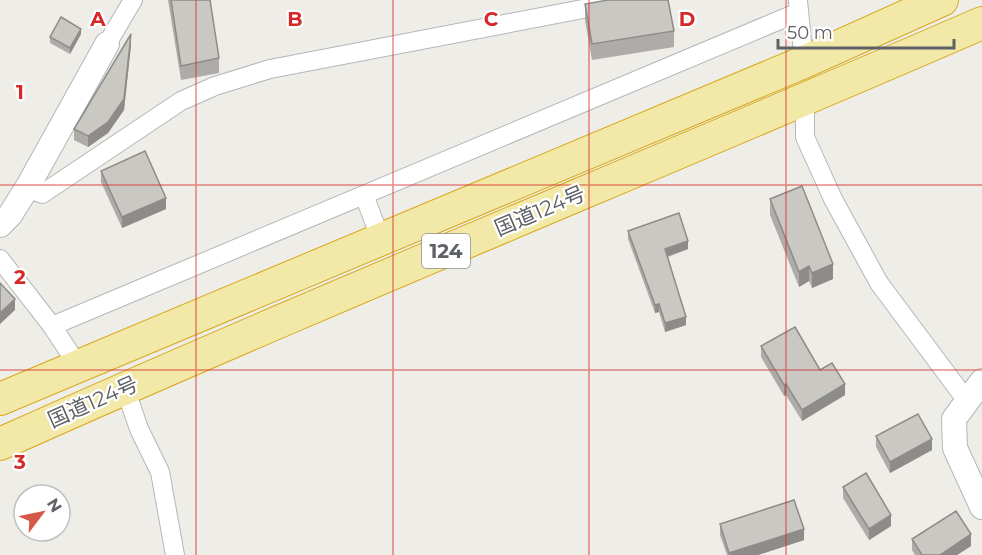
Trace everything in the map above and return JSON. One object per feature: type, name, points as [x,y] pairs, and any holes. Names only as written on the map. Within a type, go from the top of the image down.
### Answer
[{"type":"highway","name":"国道124号","points":[[0,399],[804,62],[942,0]]},
{"type":"highway","name":"国道124号","points":[[0,444],[125,388],[982,23]]},
{"type":"street","points":[[0,225],[10,215],[27,188],[133,0]]},
{"type":"street","points":[[27,188],[42,194],[181,101],[226,82],[270,69],[630,0]]},
{"type":"street","points":[[52,326],[364,195],[799,6],[804,62],[805,137],[833,199],[879,283],[966,401]]},
{"type":"street","points":[[364,195],[381,240]]},
{"type":"street","points":[[0,260],[52,326],[80,367]]},
{"type":"street","points":[[982,381],[954,419],[955,448],[982,507]]},
{"type":"street","points":[[125,388],[139,429],[160,472],[175,555]]},
{"type":"building","points":[[171,0],[210,0],[219,58],[181,66]]},
{"type":"building","points":[[608,0],[668,0],[674,31],[592,44],[585,4]]},
{"type":"building","points":[[61,17],[81,29],[70,48],[50,37]]},
{"type":"building","points":[[131,34],[124,99],[108,122],[88,136],[74,129]]},
{"type":"building","points":[[145,151],[166,198],[122,217],[101,171]]},
{"type":"building","points":[[802,186],[833,264],[812,273],[809,266],[799,272],[770,199]]},
{"type":"building","points":[[679,213],[688,241],[665,249],[686,317],[665,323],[659,304],[655,305],[628,231]]},
{"type":"building","points":[[0,283],[15,299],[0,313]]},
{"type":"building","points":[[795,327],[820,370],[832,363],[845,384],[802,410],[761,346]]},
{"type":"building","points":[[918,414],[932,439],[890,462],[876,436]]},
{"type":"building","points":[[866,473],[891,515],[869,529],[843,487]]},
{"type":"building","points":[[794,500],[804,529],[729,553],[720,524]]},
{"type":"building","points":[[956,511],[971,534],[940,555],[922,555],[912,539]]}]
